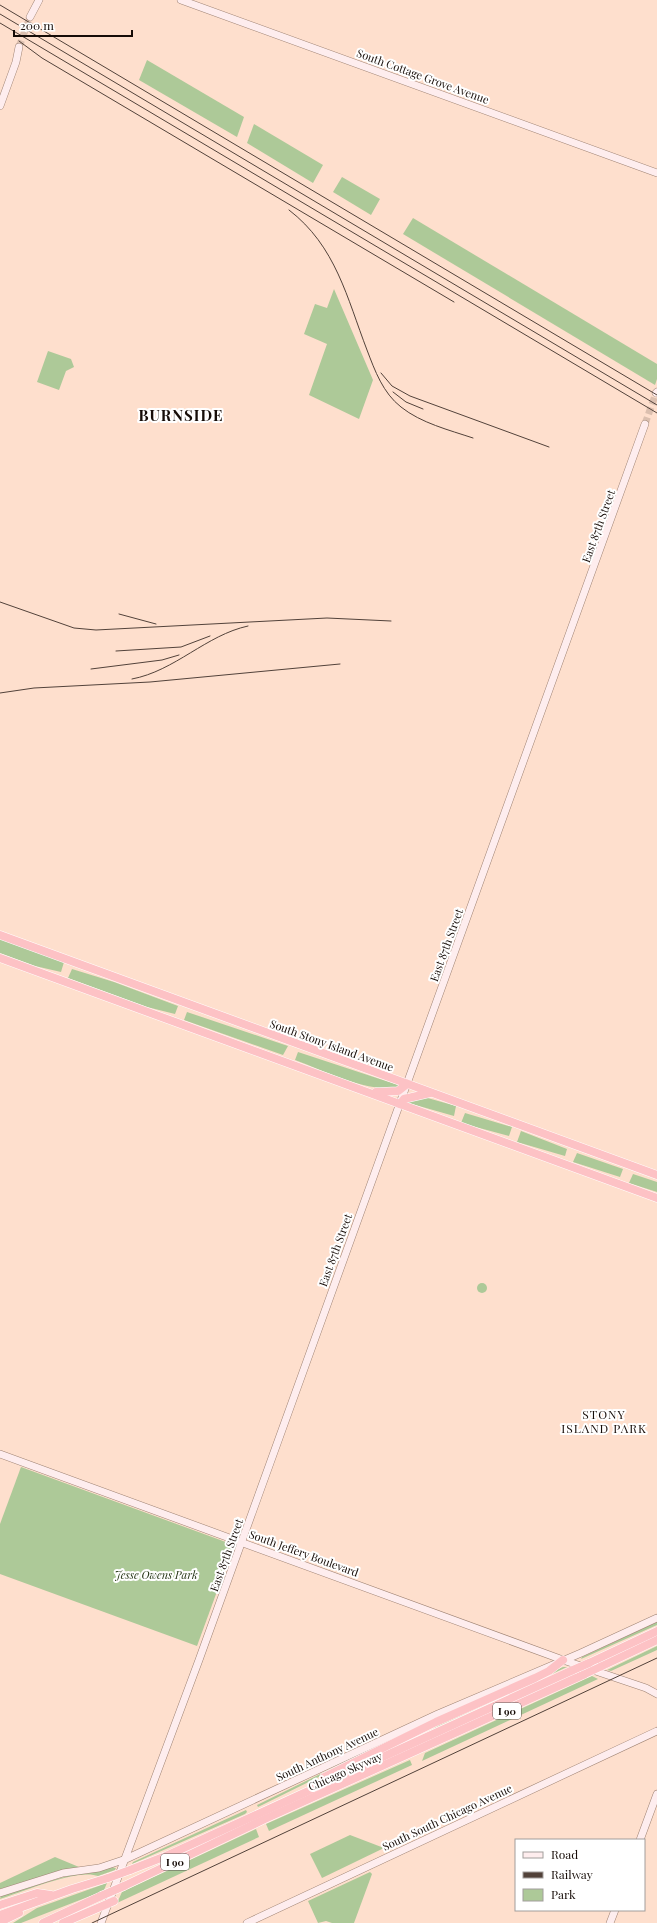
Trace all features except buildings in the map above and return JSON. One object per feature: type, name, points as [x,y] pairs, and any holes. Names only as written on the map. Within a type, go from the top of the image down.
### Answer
[{"type":"highway","name":"South Stony Island Avenue","points":[[0,935],[657,1175]]},
{"type":"highway","points":[[0,958],[657,1198]]},
{"type":"highway","points":[[370,1092],[398,1091],[407,1084]]},
{"type":"highway","points":[[400,1104],[404,1099],[431,1093]]},
{"type":"highway","name":"Chicago Skyway","points":[[48,1895],[108,1878],[166,1856],[261,1811],[432,1735],[657,1631]]},
{"type":"highway","name":"Chicago Skyway","points":[[43,1923],[265,1819],[585,1674],[600,1670],[657,1640]]},
{"type":"highway","points":[[279,1803],[288,1794],[436,1722],[535,1678],[549,1671],[563,1660]]},
{"type":"highway","name":"I 90","points":[[5,1923],[48,1895]]},
{"type":"highway","name":"I 90","points":[[0,1906],[48,1895]]},
{"type":"highway","name":"I 90","points":[[0,1916],[48,1895]]},
{"type":"highway","points":[[63,1923],[111,1903]]},
{"type":"highway","name":"I 90","points":[[0,1916],[34,1905]]},
{"type":"main road","points":[[32,18],[39,0]]},
{"type":"main road","name":"South Cottage Grove Avenue","points":[[181,0],[657,173]]},
{"type":"main road","points":[[0,106],[16,62],[20,58],[21,48]]},
{"type":"main road","name":"East 87th Street","points":[[106,1923],[121,1867],[126,1859],[242,1542],[565,648],[570,645],[575,630],[574,624],[642,435],[647,425]]},
{"type":"main road","name":"South Jeffery Boulevard","points":[[0,1454],[563,1660],[600,1670],[607,1678],[644,1692],[657,1694]]},
{"type":"main road","name":"South Anthony Avenue","points":[[0,1893],[63,1874],[99,1868],[126,1859],[438,1714],[657,1618]]},
{"type":"main road","name":"South South Chicago Avenue","points":[[247,1923],[657,1731]]},
{"type":"main road","points":[[640,1839],[657,1794]]},
{"type":"main road","name":"East 87th Street","points":[[101,1923],[111,1903]]},
{"type":"main road","points":[[610,1923],[615,1911]]},
{"type":"green space","points":[[147,60],[244,117],[237,137],[139,80]]},
{"type":"green space","points":[[254,124],[323,165],[313,183],[247,143]]},
{"type":"green space","points":[[342,177],[380,199],[371,215],[333,192]]},
{"type":"green space","points":[[413,218],[657,364],[657,379],[655,385],[403,234]]},
{"type":"green space","points":[[334,289],[373,380],[359,419],[309,395],[327,344],[304,334],[315,304],[327,308]]},
{"type":"green space","points":[[48,351],[71,359],[74,367],[66,371],[59,390],[37,382]]},
{"type":"green space","points":[[0,939],[64,962],[61,972],[35,966],[0,953]]},
{"type":"green space","points":[[72,969],[114,982],[178,1006],[175,1014],[147,1007],[68,978]]},
{"type":"green space","points":[[187,1012],[288,1046],[283,1055],[184,1020]]},
{"type":"green space","points":[[298,1052],[398,1085],[397,1089],[371,1087],[332,1075],[295,1060]]},
{"type":"green space","points":[[424,1097],[456,1106],[454,1116],[405,1102]]},
{"type":"green space","points":[[465,1113],[512,1127],[509,1136],[461,1123]]},
{"type":"green space","points":[[521,1131],[567,1149],[565,1156],[517,1142]]},
{"type":"green space","points":[[577,1153],[623,1169],[620,1177],[573,1162]]},
{"type":"green space","points":[[633,1174],[657,1182],[657,1192],[629,1183]]},
{"type":"green space","points":[[480,1283],[484,1283],[486,1284],[486,1292],[480,1293],[477,1290],[477,1286]]},
{"type":"green space","name":"Jesse Owens Park","points":[[21,1467],[234,1545],[197,1646],[0,1574],[0,1524]]},
{"type":"green space","points":[[657,1622],[657,1625],[581,1659],[582,1657]]},
{"type":"green space","points":[[657,1646],[657,1650],[611,1671],[607,1670]]},
{"type":"green space","points":[[563,1667],[567,1667],[434,1728],[435,1725]]},
{"type":"green space","points":[[592,1676],[598,1679],[422,1761],[425,1753]]},
{"type":"green space","points":[[420,1725],[422,1726],[258,1807],[257,1805]]},
{"type":"green space","points":[[410,1760],[412,1765],[269,1831],[266,1824]]},
{"type":"green space","points":[[246,1810],[247,1812],[245,1814],[132,1864],[133,1862]]},
{"type":"green space","points":[[256,1829],[259,1837],[117,1903],[122,1892]]},
{"type":"green space","points":[[350,1835],[384,1848],[322,1878],[310,1854]]},
{"type":"green space","points":[[55,1857],[79,1867],[0,1889],[0,1883]]},
{"type":"green space","points":[[111,1867],[116,1868],[115,1870],[98,1876],[89,1874],[64,1878],[0,1899],[1,1895],[71,1875],[100,1871]]},
{"type":"green space","points":[[370,1872],[372,1874],[354,1923],[332,1923],[326,1921],[318,1923],[308,1901]]},
{"type":"green space","points":[[107,1883],[104,1890],[98,1893],[21,1923],[13,1923],[37,1908]]},
{"type":"tunnel","points":[[19,47],[30,17]]},
{"type":"tunnel","points":[[645,424],[656,393]]},
{"type":"railway","points":[[0,5],[657,395]]},
{"type":"railway","points":[[0,14],[657,405]]},
{"type":"railway","points":[[0,23],[657,413]]},
{"type":"railway","points":[[19,41],[42,58],[454,302]]},
{"type":"railway","points":[[289,210],[305,224],[329,256],[346,292],[377,374],[389,395],[409,413],[436,426],[473,438]]},
{"type":"railway","points":[[381,373],[392,386],[410,396],[549,447]]},
{"type":"railway","points":[[393,392],[406,402],[423,409]]},
{"type":"railway","points":[[0,602],[74,628],[96,630],[327,618],[391,621]]},
{"type":"railway","points":[[119,614],[156,624]]},
{"type":"railway","points":[[132,679],[148,675],[162,669],[218,637],[248,626]]},
{"type":"railway","points":[[116,651],[181,647],[210,636]]},
{"type":"railway","points":[[91,669],[162,660],[179,655]]},
{"type":"railway","points":[[0,693],[34,688],[150,682],[340,664]]},
{"type":"railway","points":[[92,1923],[657,1658]]},
{"type":"district","name":"BURNSIDE","points":[[181,415]]},
{"type":"district","name":"STONY ISLAND PARK","points":[[604,1421]]}]
